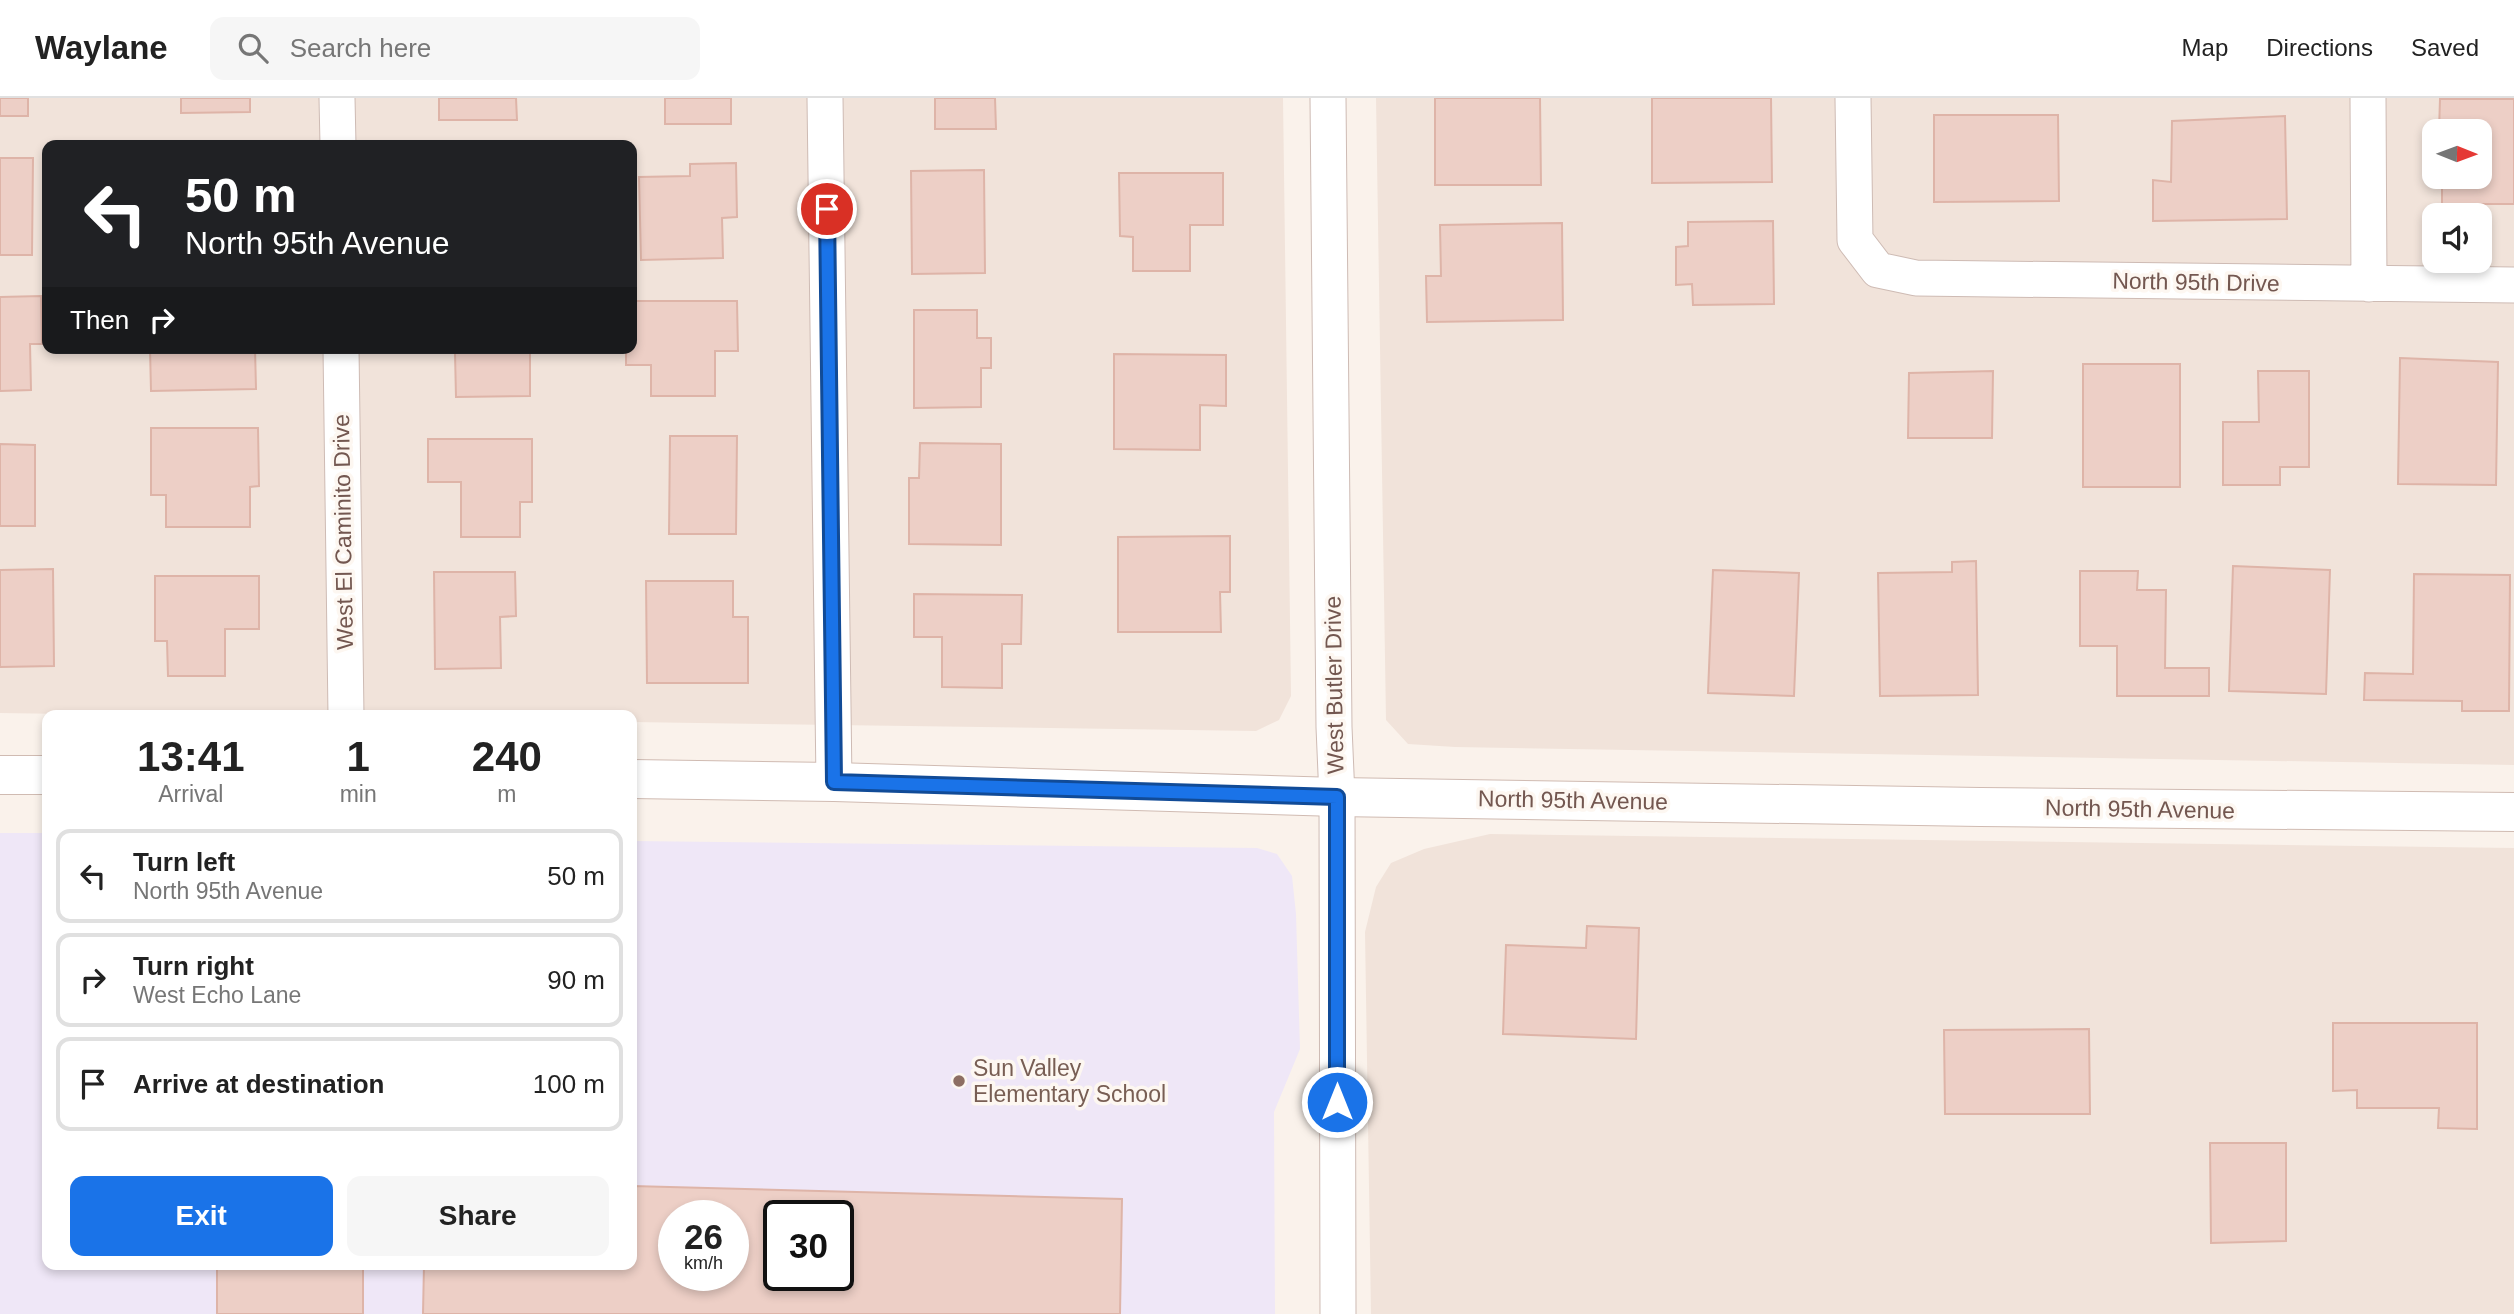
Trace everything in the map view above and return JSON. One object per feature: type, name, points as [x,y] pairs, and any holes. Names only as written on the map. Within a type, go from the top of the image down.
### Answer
[{"type":"street","points":[[337,98],[338,140]]},
{"type":"street","points":[[825,98],[834,782]]},
{"type":"street","name":"West Butler Drive","points":[[1328,98],[1333,685],[1337,797],[1338,1314]]},
{"type":"street","name":"North 95th Drive","points":[[1853,98],[1855,240],[1878,270],[1916,278],[2514,285]]},
{"type":"street","points":[[2368,98],[2369,284]]},
{"type":"street","name":"West El Caminito Drive","points":[[341,354],[346,710]]},
{"type":"street","points":[[0,775],[42,775]]},
{"type":"street","name":"North 95th Avenue","points":[[637,779],[834,782],[1337,797],[2007,808],[2514,812]]},
{"type":"shaded area","points":[[0,98],[1283,98],[1291,696],[1279,720],[1256,731],[637,722],[637,710],[42,710],[42,714],[0,713]]},
{"type":"shaded area","points":[[1376,98],[2514,98],[2514,765],[1455,747],[1408,744],[1386,720]]},
{"type":"shaded area","name":"Sun Valley Elementary School","points":[[0,833],[42,833],[42,1270],[637,1270],[637,841],[1257,848],[1277,854],[1292,876],[1296,914],[1300,1049],[1274,1112],[1275,1314],[0,1314]]},
{"type":"shaded area","points":[[1490,834],[2514,848],[2514,1314],[1371,1314],[1365,932],[1376,887],[1391,863],[1424,849]]},
{"type":"building","points":[[0,98],[28,98],[28,116],[0,116]]},
{"type":"building","points":[[181,98],[250,98],[250,112],[181,113]]},
{"type":"building","points":[[439,98],[516,98],[517,120],[439,120]]},
{"type":"building","points":[[665,98],[731,98],[731,124],[665,124]]},
{"type":"building","points":[[935,98],[995,98],[996,129],[935,129]]},
{"type":"building","points":[[1435,98],[1540,98],[1541,185],[1435,185]]},
{"type":"building","points":[[1652,98],[1771,98],[1772,182],[1652,183]]},
{"type":"building","points":[[2440,99],[2514,99],[2514,204],[2442,203],[2442,189],[2492,189],[2492,119],[2439,119]]},
{"type":"building","points":[[1934,115],[2058,115],[2059,201],[1934,202]]},
{"type":"building","points":[[2285,116],[2287,219],[2153,221],[2153,180],[2171,182],[2172,121]]},
{"type":"building","points":[[0,158],[33,158],[32,255],[0,255]]},
{"type":"building","points":[[736,163],[737,217],[722,218],[723,258],[641,260],[639,177],[690,176],[690,164]]},
{"type":"building","points":[[984,170],[985,273],[912,274],[911,171]]},
{"type":"building","points":[[1119,173],[1223,173],[1223,225],[1190,225],[1190,271],[1133,271],[1133,237],[1120,236]]},
{"type":"building","points":[[1773,221],[1774,304],[1693,305],[1692,284],[1676,285],[1676,247],[1688,246],[1688,222]]},
{"type":"building","points":[[1562,223],[1563,320],[1427,322],[1426,276],[1441,276],[1440,225]]},
{"type":"building","points":[[41,296],[42,344],[30,344],[31,390],[0,391],[0,297]]},
{"type":"building","points":[[637,301],[737,301],[738,351],[715,351],[715,396],[651,396],[651,365],[626,365],[626,354],[637,354]]},
{"type":"building","points":[[914,310],[977,310],[977,338],[991,338],[991,368],[981,368],[981,407],[914,408]]},
{"type":"building","points":[[150,354],[255,354],[256,389],[151,391]]},
{"type":"building","points":[[455,354],[530,354],[530,396],[456,397]]},
{"type":"building","points":[[1114,354],[1226,355],[1226,406],[1200,405],[1200,450],[1114,449]]},
{"type":"building","points":[[2400,358],[2498,362],[2496,485],[2398,484]]},
{"type":"building","points":[[2083,364],[2180,364],[2180,487],[2083,487]]},
{"type":"building","points":[[1993,371],[1992,438],[1908,438],[1909,373]]},
{"type":"building","points":[[2258,371],[2309,371],[2309,467],[2280,467],[2280,485],[2223,485],[2223,422],[2259,422]]},
{"type":"building","points":[[151,428],[258,428],[259,486],[250,487],[250,527],[166,527],[166,495],[151,495]]},
{"type":"building","points":[[670,436],[737,436],[736,534],[669,534]]},
{"type":"building","points":[[428,439],[532,439],[532,502],[520,502],[520,537],[461,537],[461,482],[428,482]]},
{"type":"building","points":[[920,443],[1001,444],[1001,545],[909,544],[909,478],[919,478]]},
{"type":"building","points":[[0,444],[35,445],[35,526],[0,526]]},
{"type":"building","points":[[1230,536],[1230,592],[1220,592],[1221,632],[1118,632],[1118,537]]},
{"type":"building","points":[[1976,561],[1978,695],[1880,696],[1878,573],[1952,572],[1952,562]]},
{"type":"building","points":[[2233,566],[2330,570],[2326,694],[2229,691]]},
{"type":"building","points":[[53,569],[54,666],[0,667],[0,570]]},
{"type":"building","points":[[1713,570],[1799,573],[1794,696],[1708,693]]},
{"type":"building","points":[[2080,571],[2138,571],[2137,590],[2166,590],[2165,668],[2209,668],[2209,696],[2117,696],[2117,646],[2080,646]]},
{"type":"building","points":[[434,572],[515,572],[516,616],[500,617],[501,668],[435,669]]},
{"type":"building","points":[[2414,574],[2510,575],[2509,711],[2462,711],[2462,701],[2364,700],[2365,673],[2413,674]]},
{"type":"building","points":[[155,576],[259,576],[259,629],[225,629],[225,676],[168,676],[167,641],[155,641]]},
{"type":"building","points":[[646,581],[733,581],[733,617],[748,617],[748,683],[647,683]]},
{"type":"building","points":[[914,594],[1022,595],[1021,644],[1002,644],[1002,688],[942,687],[942,637],[914,637]]},
{"type":"building","points":[[1587,926],[1639,928],[1636,1039],[1503,1034],[1506,945],[1586,948]]},
{"type":"building","points":[[2333,1023],[2477,1023],[2477,1129],[2438,1128],[2439,1108],[2357,1108],[2357,1090],[2333,1091]]},
{"type":"building","points":[[2089,1029],[2090,1114],[1945,1114],[1944,1030]]},
{"type":"building","points":[[2210,1143],[2286,1143],[2286,1241],[2211,1243]]},
{"type":"building","points":[[637,1186],[1122,1199],[1120,1314],[423,1314],[424,1270],[637,1270]]},
{"type":"building","points":[[217,1270],[363,1270],[363,1314],[217,1314]]},
{"type":"place","name":"Sun Valley Elementary School","points":[[959,1081]]},
{"type":"route","points":[[827,209],[834,782],[1337,797],[1337,1102]]}]
